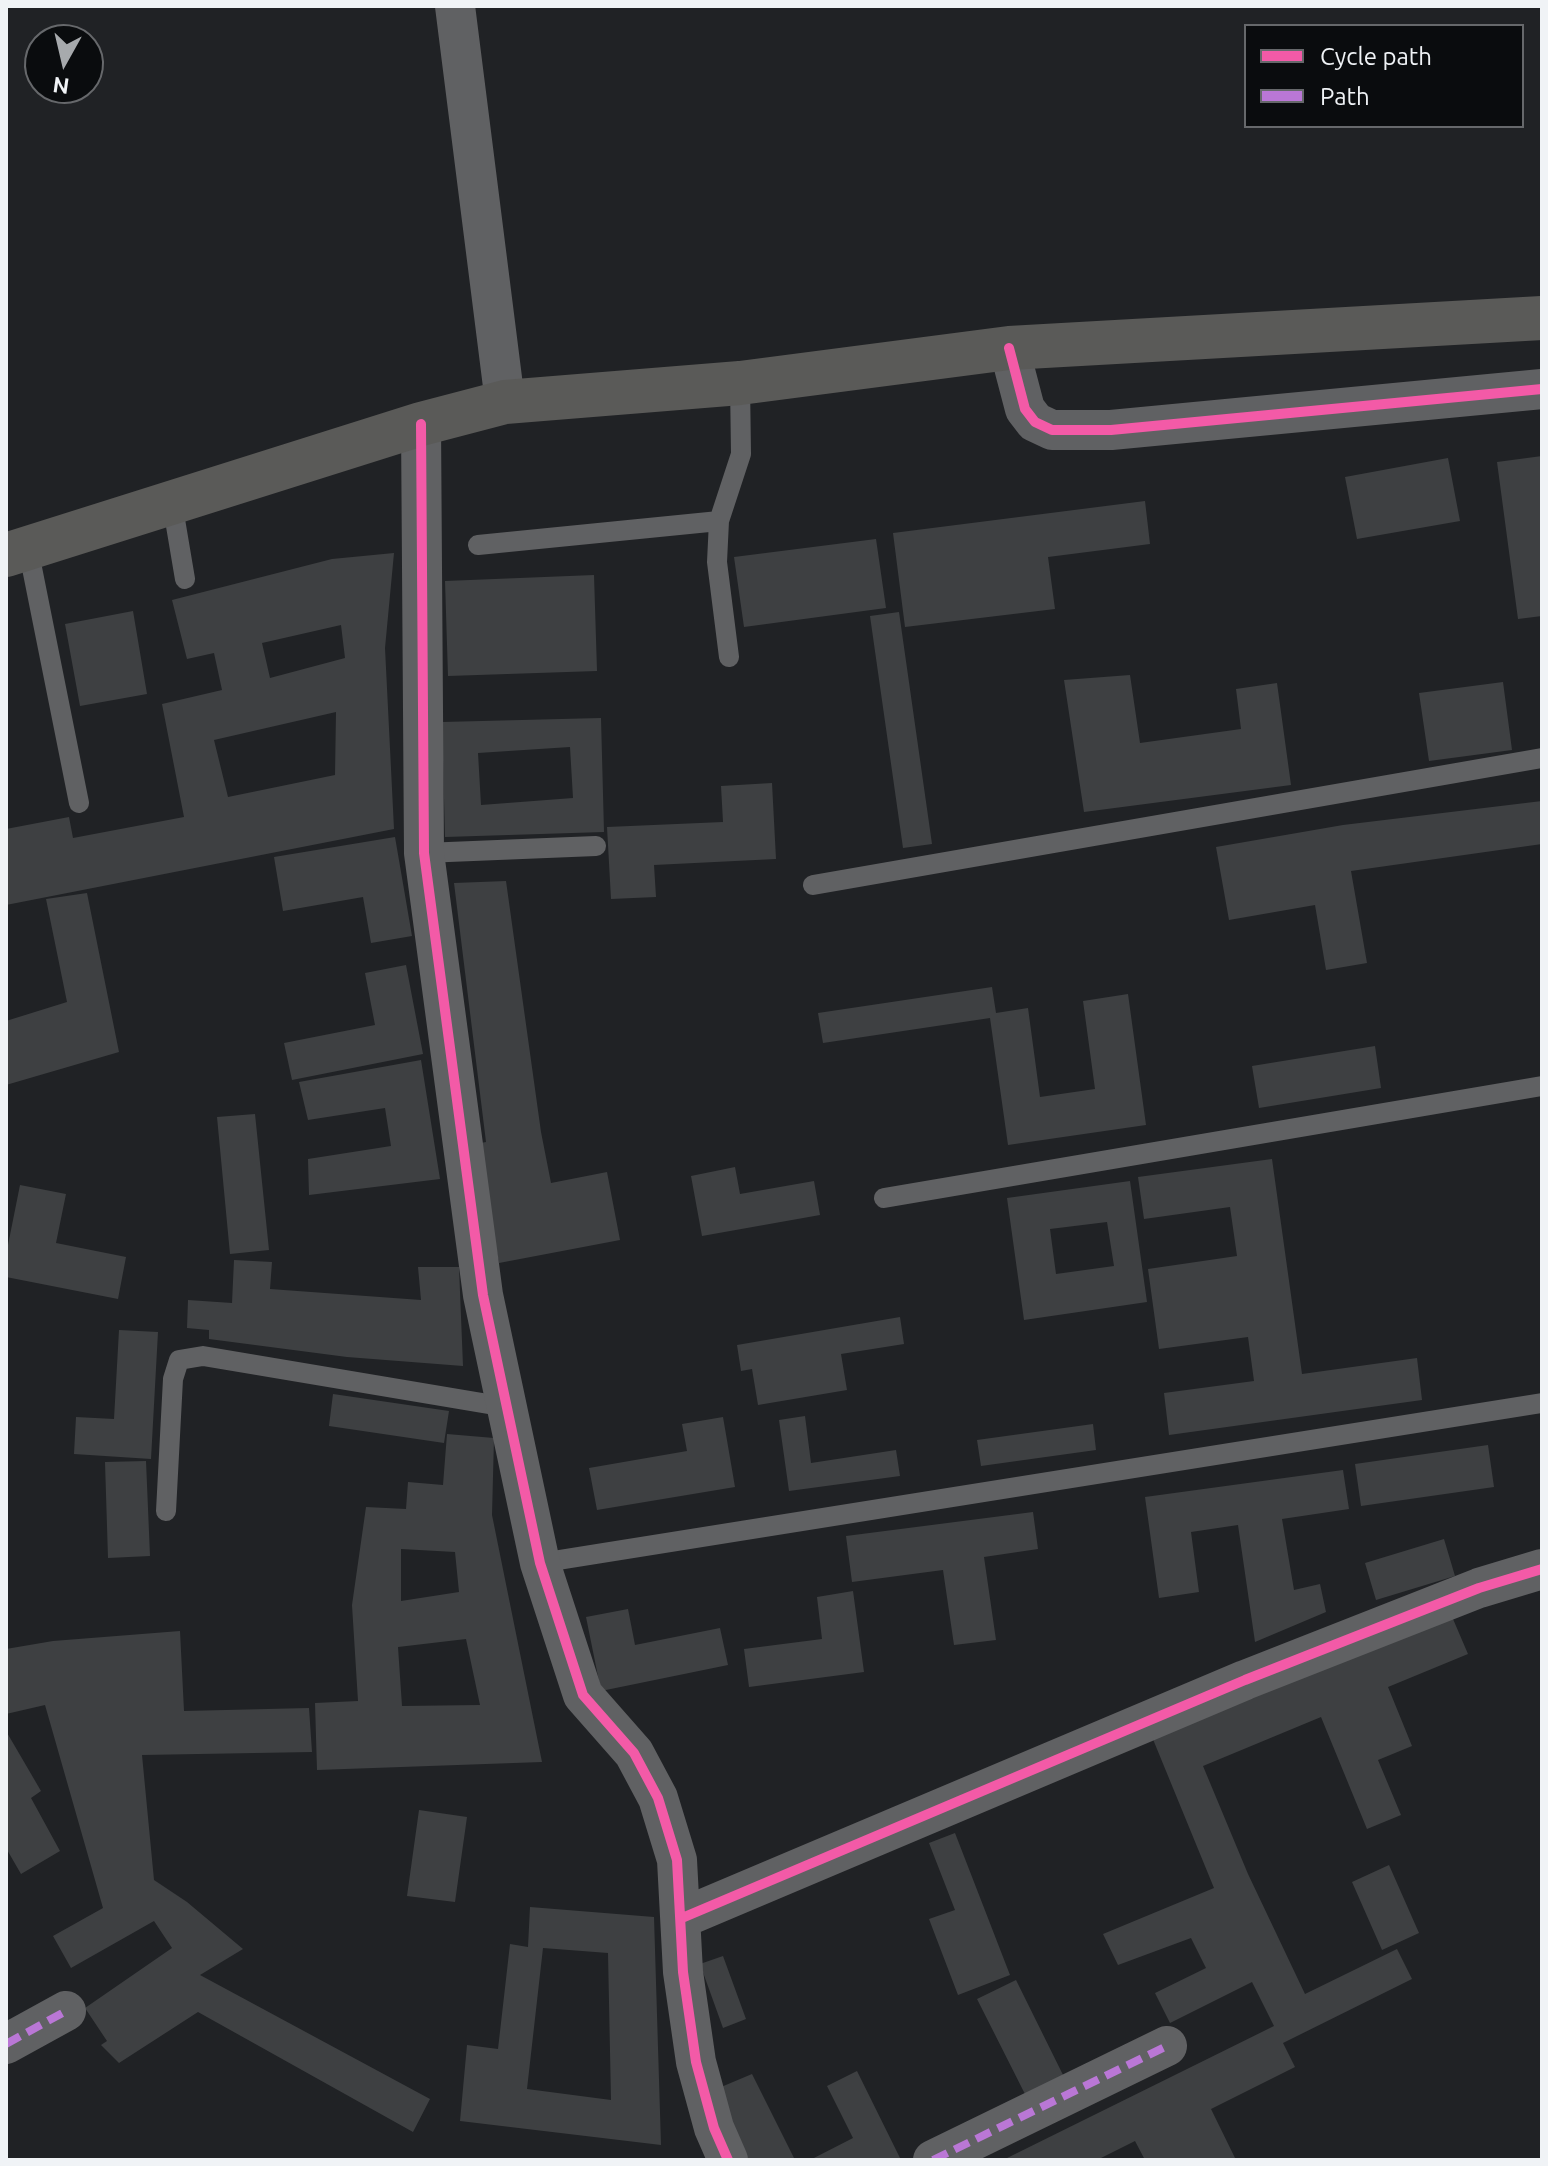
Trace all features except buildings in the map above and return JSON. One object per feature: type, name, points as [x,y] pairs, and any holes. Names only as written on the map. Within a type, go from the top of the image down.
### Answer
[{"type":"main road","points":[[17,552],[421,424],[505,402],[740,383],[1009,348],[1542,318]]},
{"type":"street","points":[[455,6],[505,402]]},
{"type":"street","points":[[1009,348],[1025,409],[1035,422],[1052,430],[1111,430],[1542,389]]},
{"type":"street","points":[[421,424],[424,853],[483,1295],[540,1563],[583,1695],[634,1753],[658,1798],[677,1860],[683,1972],[696,2062],[714,2128],[728,2160]]},
{"type":"street","points":[[682,1918],[1245,1680],[1479,1588],[1542,1569]]},
{"type":"street","points":[[6,2044],[66,2011]]},
{"type":"street","points":[[933,2160],[1167,2046]]},
{"type":"lane","points":[[729,657],[717,562],[719,521],[741,454],[740,383]]},
{"type":"lane","points":[[172,502],[185,579]]},
{"type":"lane","points":[[478,545],[719,521]]},
{"type":"lane","points":[[17,552],[79,803]]},
{"type":"lane","points":[[813,885],[1542,758]]},
{"type":"lane","points":[[424,853],[596,846]]},
{"type":"lane","points":[[884,1198],[1542,1086]]},
{"type":"lane","points":[[166,1511],[173,1379],[179,1360],[203,1356],[506,1407]]},
{"type":"lane","points":[[540,1563],[1542,1403]]},
{"type":"marked path","points":[[6,2044],[66,2011]]},
{"type":"marked path","points":[[933,2160],[1167,2046]]},
{"type":"cycle path","points":[[1009,348],[1025,409],[1035,422],[1052,430],[1111,430],[1542,389]]},
{"type":"cycle path","points":[[421,424],[424,853],[483,1295],[540,1563],[583,1695],[634,1753],[658,1798],[677,1860],[683,1972],[696,2062],[714,2128],[728,2160]]},
{"type":"cycle path","points":[[682,1918],[1245,1680],[1479,1588],[1542,1569]]}]
